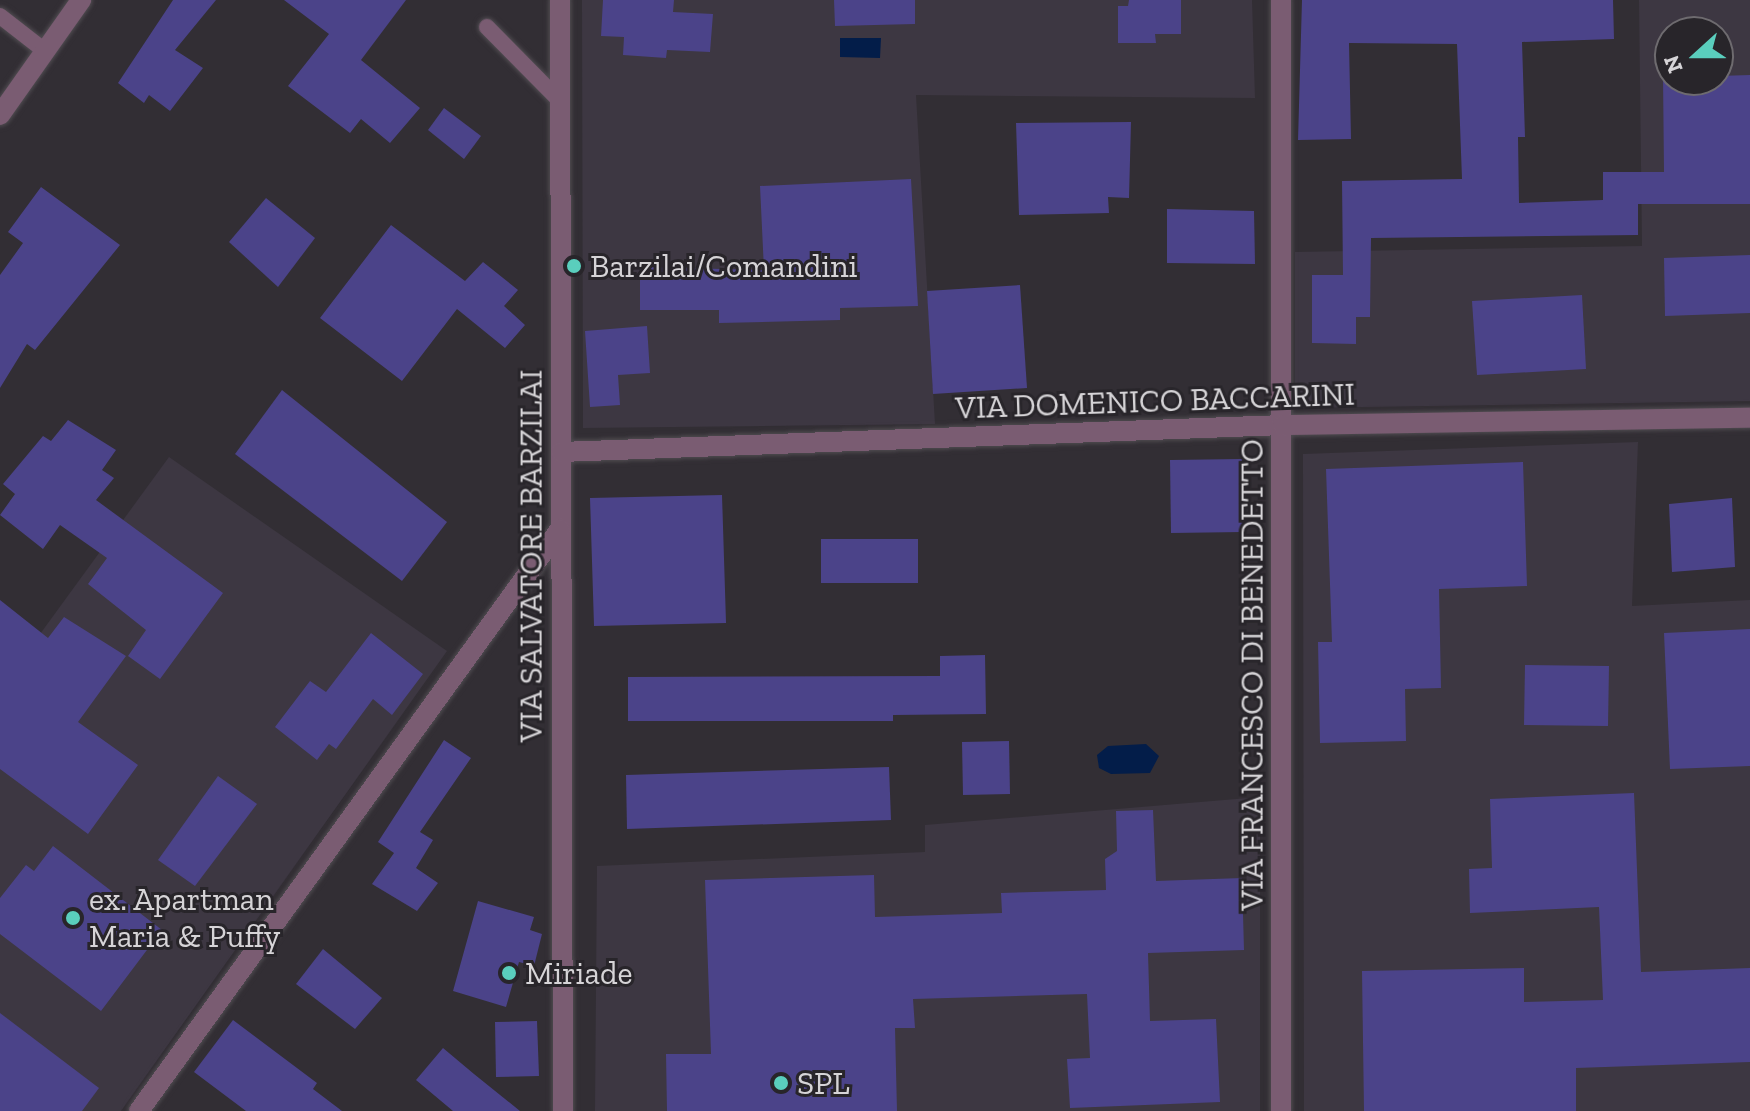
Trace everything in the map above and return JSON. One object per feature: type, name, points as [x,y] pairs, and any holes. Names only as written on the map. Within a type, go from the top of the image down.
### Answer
[{"type":"street","points":[[0,115],[81,0]]},
{"type":"street","name":"VIA SALVATORE BARZILAI","points":[[560,0],[563,1111]]},
{"type":"street","name":"VIA FRANCESCO DI BENEDETTO","points":[[1281,0],[1281,1111]]},
{"type":"street","name":"VIA DOMENICO BACCARINI","points":[[561,452],[1283,425],[1750,418]]},
{"type":"street","points":[[139,1111],[560,529]]},
{"type":"lane","points":[[0,16],[45,51]]},
{"type":"lane","points":[[487,27],[560,101]]},
{"type":"shaded area","points":[[582,0],[1252,0],[1255,98],[916,95],[935,424],[583,428]]},
{"type":"shaded area","points":[[1639,0],[1750,0],[1750,401],[1295,408],[1295,252],[1642,246]]},
{"type":"shaded area","points":[[1638,442],[1632,606],[1750,600],[1750,1111],[1304,1111],[1303,454]]},
{"type":"shaded area","points":[[169,457],[447,651],[121,1111],[0,1111],[0,689]]},
{"type":"shaded area","points":[[1260,797],[1260,1111],[595,1111],[597,866],[925,852],[925,825]]},
{"type":"water","points":[[840,38],[881,38],[880,58],[840,57]]},
{"type":"water","points":[[1146,744],[1159,756],[1150,773],[1111,774],[1099,768],[1097,755],[1108,746]]},
{"type":"building","points":[[173,0],[216,0],[175,50],[203,68],[170,111],[149,95],[144,103],[118,83]]},
{"type":"building","points":[[284,0],[406,0],[361,60],[420,108],[390,143],[361,119],[350,133],[288,86],[329,34]]},
{"type":"building","points":[[603,0],[674,0],[673,12],[713,14],[710,52],[667,50],[666,58],[623,55],[624,37],[601,36]]},
{"type":"building","points":[[834,0],[915,0],[915,24],[835,26]]},
{"type":"building","points":[[1129,0],[1181,0],[1181,34],[1155,34],[1156,43],[1118,43],[1118,6],[1128,6]]},
{"type":"building","points":[[1302,0],[1613,0],[1614,39],[1522,42],[1525,137],[1518,137],[1519,203],[1603,200],[1603,172],[1664,172],[1663,96],[1734,96],[1734,76],[1750,75],[1750,204],[1638,204],[1638,235],[1371,238],[1370,317],[1356,317],[1356,344],[1312,343],[1312,275],[1343,275],[1342,181],[1462,179],[1457,44],[1349,43],[1351,139],[1298,140]]},
{"type":"building","points":[[444,108],[481,136],[464,159],[428,130]]},
{"type":"building","points":[[1131,122],[1129,198],[1108,197],[1109,213],[1019,215],[1016,123]]},
{"type":"building","points":[[911,179],[918,306],[840,308],[840,320],[719,323],[719,310],[640,310],[640,267],[764,270],[760,186]]},
{"type":"building","points":[[41,187],[120,245],[35,350],[27,344],[0,388],[0,275],[23,243],[8,232]]},
{"type":"building","points":[[266,198],[315,238],[278,287],[229,242]]},
{"type":"building","points":[[1167,209],[1254,211],[1255,264],[1167,263]]},
{"type":"building","points":[[391,225],[465,281],[483,262],[518,290],[504,306],[525,325],[505,348],[457,309],[402,381],[320,318]]},
{"type":"building","points":[[1750,255],[1750,313],[1665,316],[1664,258]]},
{"type":"building","points":[[1020,285],[1027,388],[933,394],[927,291]]},
{"type":"building","points":[[1582,295],[1586,369],[1477,375],[1472,301]]},
{"type":"building","points":[[647,326],[650,373],[618,375],[620,405],[590,407],[585,331]]},
{"type":"building","points":[[282,390],[447,522],[402,581],[235,454]]},
{"type":"building","points":[[68,420],[116,450],[102,470],[114,478],[96,500],[223,593],[160,679],[128,656],[146,630],[88,584],[107,558],[60,525],[43,549],[0,515],[15,494],[3,484],[43,436],[51,441]]},
{"type":"building","points":[[1242,459],[1243,532],[1171,533],[1170,460]]},
{"type":"building","points":[[1523,462],[1527,586],[1439,589],[1441,688],[1405,689],[1406,741],[1320,743],[1318,642],[1332,642],[1326,469]]},
{"type":"building","points":[[722,495],[726,623],[594,626],[590,498]]},
{"type":"building","points":[[1732,498],[1735,567],[1672,572],[1669,504]]},
{"type":"building","points":[[821,539],[918,539],[918,583],[821,583]]},
{"type":"building","points":[[0,600],[48,638],[64,617],[126,656],[78,722],[138,765],[88,834],[0,769]]},
{"type":"building","points":[[1750,629],[1750,766],[1670,769],[1664,633]]},
{"type":"building","points":[[371,633],[423,674],[392,715],[373,699],[336,749],[329,744],[317,760],[275,727],[310,681],[326,692]]},
{"type":"building","points":[[985,655],[986,714],[893,715],[893,721],[628,721],[628,677],[940,676],[940,656]]},
{"type":"building","points":[[1525,665],[1609,666],[1608,726],[1524,725]]},
{"type":"building","points":[[444,740],[471,758],[420,832],[433,840],[416,868],[438,883],[417,911],[372,884],[394,853],[378,842]]},
{"type":"building","points":[[1009,741],[1010,794],[963,795],[962,742]]},
{"type":"building","points":[[889,767],[891,820],[627,829],[626,775]]},
{"type":"building","points":[[218,776],[257,804],[195,886],[158,860]]},
{"type":"building","points":[[1634,793],[1641,972],[1750,968],[1750,1062],[1576,1068],[1576,1111],[1364,1111],[1362,971],[1524,968],[1524,1002],[1603,1000],[1599,907],[1470,913],[1469,869],[1492,868],[1490,799]]},
{"type":"building","points":[[1153,810],[1156,881],[1242,878],[1244,950],[1148,953],[1150,1021],[1216,1019],[1220,1102],[1070,1108],[1067,1059],[1090,1058],[1087,994],[913,999],[915,1028],[895,1028],[897,1111],[667,1111],[666,1054],[711,1054],[705,880],[874,875],[875,917],[1002,913],[1001,893],[1106,890],[1105,859],[1117,851],[1116,811]]},
{"type":"building","points":[[53,846],[162,930],[101,1011],[0,934],[0,898],[26,865],[34,871]]},
{"type":"building","points":[[478,901],[534,917],[530,930],[542,934],[534,966],[519,962],[506,1007],[453,991]]},
{"type":"building","points":[[323,949],[382,998],[355,1029],[296,984]]},
{"type":"building","points":[[0,1013],[99,1088],[82,1111],[0,1111]]},
{"type":"building","points":[[233,1020],[317,1083],[313,1089],[342,1111],[246,1111],[194,1072]]},
{"type":"building","points":[[537,1021],[539,1076],[496,1077],[495,1022]]},
{"type":"building","points":[[443,1048],[520,1111],[453,1111],[416,1080]]},
{"type":"place","name":"Barzilai/Comandini","points":[[574,266]]},
{"type":"place","name":"ex. Apartman Maria & Puffy","points":[[73,918]]},
{"type":"place","name":"Miriade","points":[[509,973]]},
{"type":"place","name":"SPL","points":[[781,1083]]}]
